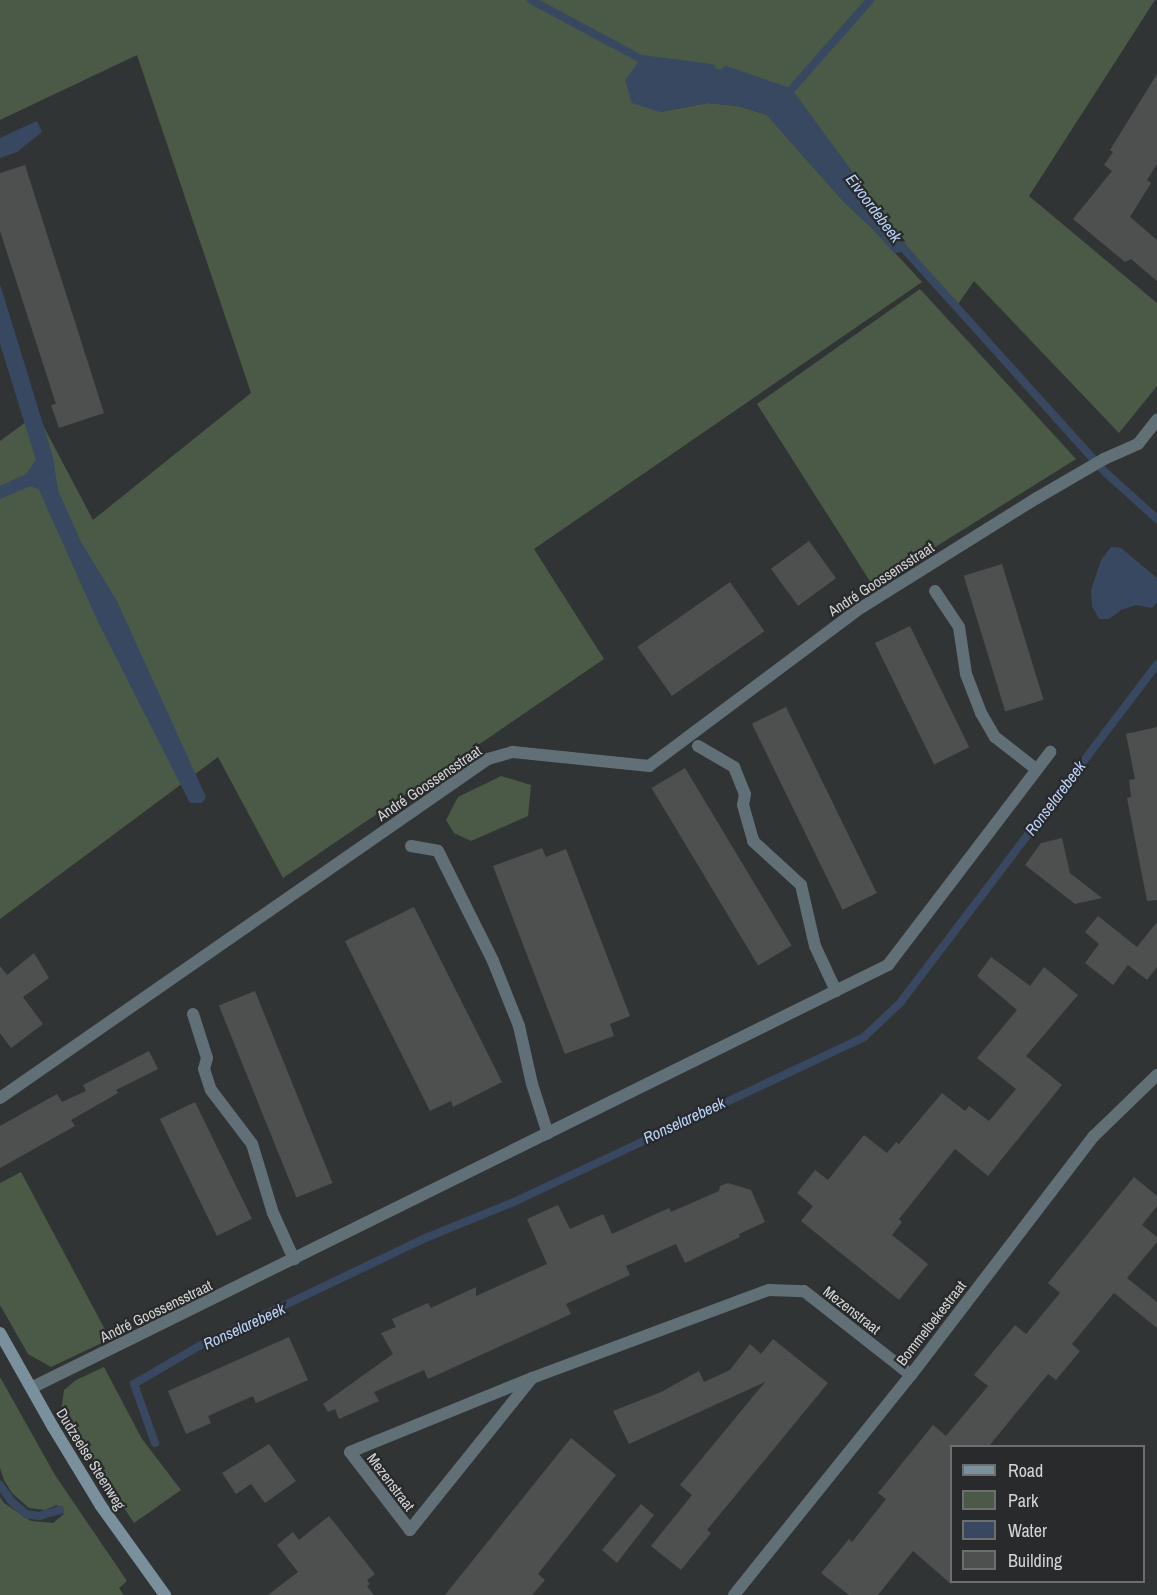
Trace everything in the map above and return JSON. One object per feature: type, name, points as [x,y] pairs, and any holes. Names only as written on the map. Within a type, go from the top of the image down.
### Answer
[{"type":"main road","name":"Dudzeelse Steenweg","points":[[0,1333],[101,1506],[165,1595]]},
{"type":"street","name":"André Goossensstraat","points":[[0,1098],[488,759],[513,752],[649,766],[856,611],[1082,472],[1137,444],[1157,420]]},
{"type":"street","points":[[935,591],[959,627],[966,674],[981,713],[995,736],[1036,770]]},
{"type":"street","points":[[698,746],[734,767],[745,794],[743,805],[753,841],[801,885],[814,946],[836,992]]},
{"type":"street","name":"André Goossensstraat","points":[[31,1388],[888,965],[1050,752]]},
{"type":"street","points":[[411,846],[438,851],[493,961],[519,1026],[532,1084],[548,1134]]},
{"type":"street","points":[[193,1014],[207,1058],[204,1069],[211,1090],[252,1144],[273,1213],[294,1259]]},
{"type":"street","name":"Bommelbekestraat","points":[[734,1595],[911,1375],[1094,1136],[1157,1075]]},
{"type":"street","name":"Mezenstraat","points":[[532,1378],[410,1530],[350,1452],[532,1378],[769,1290],[804,1291],[911,1375]]},
{"type":"green space","points":[[0,0],[1155,0],[1029,196],[1157,303],[1157,386],[1119,433],[974,281],[956,307],[906,251],[789,92],[732,71],[660,112],[707,103],[738,106],[767,115],[844,202],[871,227],[922,282],[534,549],[604,659],[283,878],[218,757],[0,919],[0,441],[37,414],[93,520],[251,393],[137,55],[0,120]]},
{"type":"green space","points":[[920,289],[1076,459],[873,586],[757,404]]},
{"type":"green space","points":[[501,776],[531,785],[528,816],[471,841],[454,833],[446,820],[458,797]]},
{"type":"green space","points":[[21,1172],[110,1339],[51,1367],[28,1354],[0,1305],[0,1183]]},
{"type":"green space","points":[[104,1367],[142,1439],[181,1490],[134,1523],[61,1412],[64,1390],[76,1380]]},
{"type":"green space","points":[[0,1377],[55,1475],[127,1581],[119,1588],[124,1595],[0,1595],[0,1497],[4,1503],[31,1521],[53,1523],[64,1514],[57,1505],[45,1510],[29,1508],[12,1493],[4,1480],[0,1468]]},
{"type":"water","points":[[641,59],[732,71],[789,92],[906,251],[894,253],[844,202],[767,115],[738,106],[707,103],[660,112],[632,103],[625,80]]},
{"type":"water","points":[[37,121],[42,132],[17,152],[0,158],[0,138]]},
{"type":"water","points":[[0,284],[53,457],[58,490],[81,542],[117,601],[206,797],[202,803],[190,803],[98,622],[39,490],[31,486],[0,499],[0,486],[26,474],[36,460],[0,344]]},
{"type":"water","points":[[1111,547],[1121,548],[1157,578],[1157,602],[1152,608],[1136,605],[1121,610],[1109,619],[1099,619],[1092,606],[1091,590],[1101,560]]},
{"type":"building","points":[[1157,74],[1157,164],[1147,180],[1151,183],[1130,217],[1157,240],[1157,281],[1131,259],[1125,262],[1073,219],[1112,171],[1104,165],[1113,152],[1110,150]]},
{"type":"building","points":[[25,165],[104,413],[59,428],[51,405],[56,404],[0,231],[0,173]]},
{"type":"building","points":[[809,541],[836,578],[798,606],[771,569]]},
{"type":"building","points":[[1002,564],[1044,700],[1005,711],[964,576]]},
{"type":"building","points":[[730,582],[764,631],[672,696],[637,647]]},
{"type":"building","points":[[910,626],[969,747],[934,764],[875,643]]},
{"type":"building","points":[[786,707],[877,893],[843,910],[752,724]]},
{"type":"building","points":[[1157,727],[1157,900],[1147,901],[1127,798],[1131,797],[1129,780],[1135,779],[1126,734]]},
{"type":"building","points":[[685,768],[792,945],[758,966],[652,788]]},
{"type":"building","points":[[1062,838],[1070,873],[1102,898],[1075,904],[1025,865],[1041,843]]},
{"type":"building","points":[[542,848],[546,857],[566,849],[630,1016],[610,1024],[614,1036],[565,1054],[493,866]]},
{"type":"building","points":[[414,907],[502,1082],[453,1107],[451,1101],[430,1111],[345,941]]},
{"type":"building","points":[[1098,916],[1137,947],[1157,922],[1157,967],[1147,980],[1128,965],[1113,985],[1085,963],[1099,944],[1085,932]]},
{"type":"building","points":[[34,953],[49,978],[23,997],[43,1024],[11,1048],[0,1033],[0,966],[7,975]]},
{"type":"building","points":[[991,957],[1030,986],[1044,967],[1078,995],[1026,1056],[1062,1085],[988,1176],[955,1149],[899,1219],[902,1222],[892,1235],[928,1264],[899,1300],[801,1221],[813,1206],[797,1193],[815,1170],[828,1180],[864,1135],[887,1153],[896,1142],[899,1144],[942,1093],[965,1111],[969,1106],[989,1121],[1016,1089],[977,1058],[1017,1010],[977,976]]},
{"type":"building","points":[[255,991],[333,1183],[296,1198],[219,1006]]},
{"type":"building","points":[[149,1051],[158,1069],[116,1090],[118,1093],[71,1120],[75,1126],[0,1168],[0,1126],[57,1094],[62,1102],[86,1091],[83,1085]]},
{"type":"building","points":[[195,1102],[252,1219],[217,1236],[160,1119]]},
{"type":"building","points":[[1134,1177],[1157,1196],[1157,1206],[1142,1225],[1157,1237],[1157,1242],[1127,1278],[1157,1302],[1157,1328],[1114,1293],[1072,1344],[1080,1351],[1056,1380],[1048,1374],[990,1445],[950,1445],[951,1584],[913,1551],[878,1595],[849,1595],[821,1573],[849,1539],[852,1542],[886,1499],[878,1493],[933,1425],[946,1436],[988,1386],[974,1375],[1015,1325],[1026,1334],[1060,1293],[1048,1283]]},
{"type":"building","points":[[728,1183],[751,1190],[765,1222],[739,1234],[740,1237],[685,1263],[676,1244],[626,1266],[630,1275],[566,1304],[571,1314],[428,1379],[424,1370],[374,1392],[379,1401],[339,1419],[335,1409],[328,1412],[323,1404],[393,1354],[381,1333],[396,1327],[392,1319],[428,1303],[431,1308],[476,1287],[476,1296],[547,1264],[527,1219],[558,1205],[570,1229],[603,1214],[612,1234],[669,1208],[671,1212],[719,1191],[720,1186]]},
{"type":"building","points":[[289,1337],[308,1380],[256,1403],[253,1396],[208,1416],[211,1423],[186,1434],[168,1391]]},
{"type":"building","points":[[773,1339],[828,1383],[707,1530],[711,1533],[681,1570],[651,1546],[692,1495],[680,1485],[765,1382],[629,1444],[613,1411],[661,1392],[699,1371],[704,1382],[730,1370],[750,1344],[761,1354]]},
{"type":"building","points":[[571,1438],[616,1475],[538,1574],[545,1580],[532,1595],[445,1595]]},
{"type":"building","points":[[269,1444],[296,1481],[265,1503],[251,1484],[236,1494],[222,1473]]},
{"type":"building","points":[[641,1504],[654,1515],[617,1563],[602,1550]]},
{"type":"building","points":[[329,1516],[375,1574],[367,1580],[370,1584],[367,1586],[374,1595],[268,1595],[298,1572],[277,1545],[293,1532],[299,1540]]},
{"type":"waterway","name":"Eivoordebeek","points":[[531,0],[641,59],[711,68]]},
{"type":"waterway","points":[[789,92],[870,0]]},
{"type":"waterway","name":"Eivoordebeek","points":[[726,70],[789,92],[906,251],[1106,473],[1157,519]]},
{"type":"waterway","name":"Ronselarebeek","points":[[155,1443],[134,1384],[199,1346],[428,1237],[516,1201],[864,1037],[900,1003],[1157,664]]},
{"type":"waterway","name":"Ronselarebeek","points":[[0,1485],[11,1501],[26,1514],[39,1516],[60,1510]]}]
